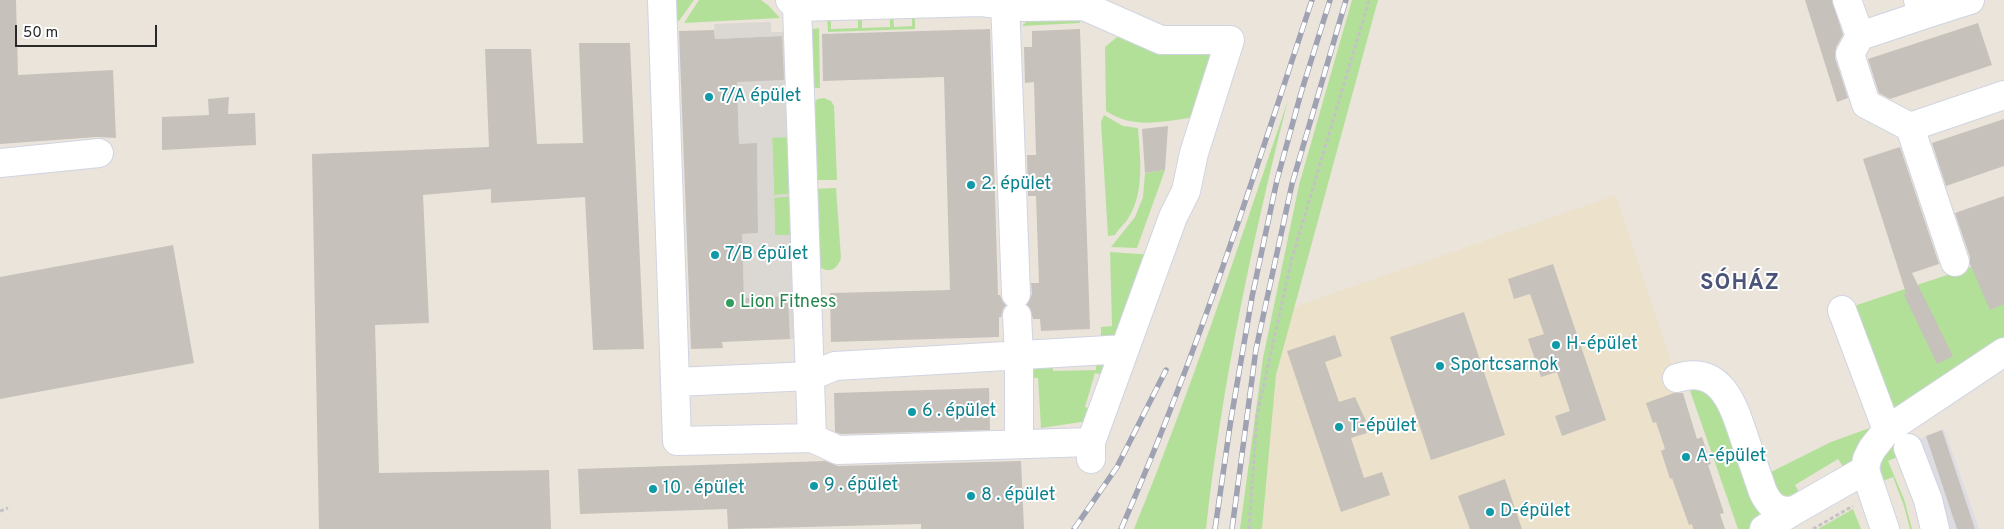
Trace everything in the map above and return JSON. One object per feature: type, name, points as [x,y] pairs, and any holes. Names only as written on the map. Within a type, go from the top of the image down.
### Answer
[{"type":"street","points":[[662,0],[677,441],[812,438],[838,450],[1019,444],[1091,450],[1125,348],[1173,217],[1186,190],[1194,153],[1230,40],[1161,40],[1084,6],[1024,7],[1005,2],[794,3],[811,376],[812,438]]},
{"type":"street","points":[[1847,0],[1860,36]]},
{"type":"street","points":[[1955,262],[1910,127],[1866,104],[1850,54],[1860,36],[1921,8],[1970,0]]},
{"type":"street","points":[[1005,2],[1019,355],[1019,444]]},
{"type":"street","points":[[1910,127],[2004,95]]},
{"type":"street","points":[[0,163],[99,153]]},
{"type":"street","points":[[1842,310],[1887,430]]},
{"type":"street","points":[[675,382],[811,376],[836,366],[1125,348]]},
{"type":"street","points":[[1885,529],[1866,470],[1867,459],[1872,449],[1887,430],[2004,352]]},
{"type":"street","points":[[1677,378],[1695,375],[1704,377],[1712,380],[1725,392],[1734,408],[1766,499],[1775,508],[1788,511],[1804,520]]},
{"type":"street","points":[[1908,448],[1928,500],[1935,529]]},
{"type":"street","points":[[1764,529],[1804,520],[1866,470]]},
{"type":"path","points":[[1249,529],[1257,415],[1292,258],[1369,0]]},
{"type":"path","points":[[1804,520],[1856,503]]},
{"type":"path","points":[[0,511],[8,508]]},
{"type":"shaded area","points":[[771,22],[771,32],[787,32],[791,114],[786,114],[787,137],[772,138],[774,195],[793,194],[794,196],[774,198],[775,235],[790,235],[791,261],[796,261],[798,339],[790,339],[788,296],[744,298],[742,234],[758,233],[757,144],[739,144],[737,82],[781,36],[715,39],[714,24]]},
{"type":"shaded area","points":[[1616,195],[1697,439],[1702,437],[1711,464],[1706,465],[1724,513],[1720,514],[1725,529],[1262,529],[1276,375],[1294,307]]},
{"type":"shaded area","points":[[1944,429],[1979,529],[1945,529],[1914,441]]},
{"type":"green space","points":[[673,0],[694,0],[679,21],[674,18]]},
{"type":"green space","points":[[699,0],[761,0],[780,18],[684,23]]},
{"type":"green space","points":[[1352,0],[1378,0],[1276,375],[1262,529],[1240,529],[1263,358],[1299,185]]},
{"type":"green space","points":[[890,15],[893,15],[894,27],[912,26],[912,15],[915,15],[915,29],[828,32],[827,17],[831,17],[831,29],[858,28],[858,16],[862,16],[862,28],[890,27]]},
{"type":"green space","points":[[1032,16],[1080,16],[1080,23],[1022,26]]},
{"type":"green space","points":[[819,28],[820,88],[815,88],[808,84],[806,34],[813,29]]},
{"type":"green space","points":[[1122,33],[1216,51],[1196,117],[1150,123],[1127,121],[1106,111],[1105,47]]},
{"type":"green space","points":[[824,98],[831,101],[834,106],[837,180],[811,180],[811,103]]},
{"type":"green space","points":[[1288,100],[1250,259],[1229,367],[1206,529],[1134,529],[1176,423]]},
{"type":"green space","points":[[786,114],[791,114],[793,194],[774,195],[772,137],[787,137]]},
{"type":"green space","points":[[1104,115],[1123,126],[1138,128],[1140,162],[1139,185],[1134,207],[1115,235],[1108,236],[1101,122]]},
{"type":"green space","points":[[1165,170],[1137,248],[1111,247],[1135,217],[1143,197],[1145,173]]},
{"type":"green space","points":[[836,188],[841,258],[836,267],[826,270],[815,262],[811,189]]},
{"type":"green space","points":[[794,196],[796,261],[791,261],[775,236],[774,197]]},
{"type":"green space","points":[[1110,252],[1154,255],[1123,337],[1101,339],[1101,327],[1112,326]]},
{"type":"green space","points":[[2004,256],[2004,343],[1898,409],[1892,408],[1848,308]]},
{"type":"green space","points":[[1096,358],[1107,365],[1107,376],[1095,373],[1085,407],[1097,411],[1088,421],[1041,428],[1038,378],[1026,378],[1041,362],[1053,359],[1053,371],[1096,370]]},
{"type":"green space","points":[[1687,382],[1711,387],[1760,511],[1756,522],[1748,529],[1738,529]]},
{"type":"green space","points":[[1875,426],[1857,461],[1846,471],[1838,459],[1795,485],[1802,497],[1787,502],[1763,476],[1831,442]]},
{"type":"green space","points":[[1911,433],[1914,441],[1902,455],[1888,461],[1904,499],[1912,529],[1910,529],[1893,477],[1883,481],[1881,465],[1887,452]]},
{"type":"green space","points":[[1853,509],[1861,529],[1818,529]]},
{"type":"building","points":[[0,0],[16,0],[18,75],[113,70],[116,138],[97,137],[0,144]]},
{"type":"building","points":[[1805,0],[1832,0],[1843,35],[1836,47],[1835,58],[1848,98],[1837,102]]},
{"type":"building","points":[[1978,23],[1992,65],[1890,99],[1879,93],[1868,59]]},
{"type":"building","name":"2. épület","points":[[990,29],[998,295],[1000,295],[1006,305],[1001,317],[999,317],[999,337],[831,342],[830,293],[950,290],[944,77],[823,81],[822,34]]},
{"type":"building","points":[[1080,29],[1090,329],[1041,331],[1040,319],[1033,319],[1030,308],[1027,305],[1032,294],[1031,283],[1039,283],[1036,196],[1028,196],[1027,155],[1036,155],[1034,82],[1025,83],[1024,47],[1032,47],[1032,31]]},
{"type":"building","points":[[714,30],[715,39],[782,36],[784,80],[737,82],[739,144],[757,143],[758,233],[742,234],[744,298],[788,296],[790,339],[722,342],[723,348],[691,349],[679,31]]},
{"type":"building","points":[[579,43],[630,43],[644,349],[593,350],[585,197],[491,203],[491,189],[423,195],[429,323],[375,325],[379,473],[549,470],[551,529],[319,529],[312,154],[489,147],[485,49],[531,49],[537,144],[583,143]]},
{"type":"building","points":[[229,97],[228,114],[255,113],[256,145],[162,150],[162,117],[209,115],[208,99]]},
{"type":"building","points":[[2004,119],[2004,166],[1946,186],[1932,143]]},
{"type":"building","points":[[1168,126],[1165,170],[1145,173],[1142,129]]},
{"type":"building","points":[[1900,147],[1939,264],[1912,273],[1953,356],[1937,364],[1904,295],[1906,293],[1863,159]]},
{"type":"building","points":[[2004,196],[2004,304],[1990,310],[1970,264],[1970,257],[1955,213]]},
{"type":"building","points":[[173,245],[194,363],[0,399],[0,277]]},
{"type":"building","name":"H-épület","points":[[1553,264],[1606,420],[1562,436],[1555,416],[1570,411],[1557,372],[1541,377],[1528,339],[1544,334],[1530,294],[1514,299],[1508,279]]},
{"type":"building","name":"Sportcsarnok","points":[[1464,312],[1505,435],[1431,460],[1390,337]]},
{"type":"building","name":"T-épület","points":[[1335,335],[1342,356],[1325,362],[1339,402],[1355,397],[1366,421],[1364,422],[1367,433],[1351,438],[1364,478],[1382,472],[1390,495],[1341,512],[1287,351]]},
{"type":"building","name":"6 . épület","points":[[989,388],[990,430],[841,434],[835,432],[834,393]]},
{"type":"building","name":"A-épület","points":[[1674,393],[1683,393],[1697,439],[1702,437],[1711,464],[1708,465],[1724,513],[1720,514],[1725,529],[1693,529],[1692,524],[1689,525],[1672,478],[1670,479],[1661,451],[1665,449],[1656,422],[1653,423],[1646,403]]},
{"type":"building","points":[[1942,430],[1975,529],[1957,529],[1926,436]]},
{"type":"building","points":[[825,461],[838,466],[1021,461],[1024,529],[921,529],[921,524],[728,529],[727,509],[580,514],[578,469]]},
{"type":"building","name":"D-épület","points":[[1505,479],[1522,529],[1470,529],[1458,496]]},
{"type":"railway","points":[[1121,529],[1175,399],[1223,267],[1312,0]]},
{"type":"railway","points":[[1215,529],[1231,419],[1252,297],[1277,180],[1301,93],[1330,0]]},
{"type":"railway","points":[[1232,529],[1256,349],[1292,184],[1346,0]]},
{"type":"railway","points":[[1074,529],[1117,467],[1166,370]]},
{"type":"place","name":"7/A épület","points":[[709,97]]},
{"type":"place","name":"2. épület","points":[[971,185]]},
{"type":"place","name":"7/B épület","points":[[715,255]]},
{"type":"place","name":"Lion Fitness","points":[[730,303]]},
{"type":"place","name":"H-épület","points":[[1556,345]]},
{"type":"place","name":"Sportcsarnok","points":[[1440,366]]},
{"type":"place","name":"6 . épület","points":[[912,412]]},
{"type":"place","name":"T-épület","points":[[1339,427]]},
{"type":"place","name":"A-épület","points":[[1686,457]]},
{"type":"place","name":"9 . épület","points":[[814,486]]},
{"type":"place","name":"10 . épület","points":[[653,489]]},
{"type":"place","name":"8 . épület","points":[[971,496]]},
{"type":"place","name":"D-épület","points":[[1490,512]]},
{"type":"district","name":"SÓHÁZ","points":[[1740,285]]}]
